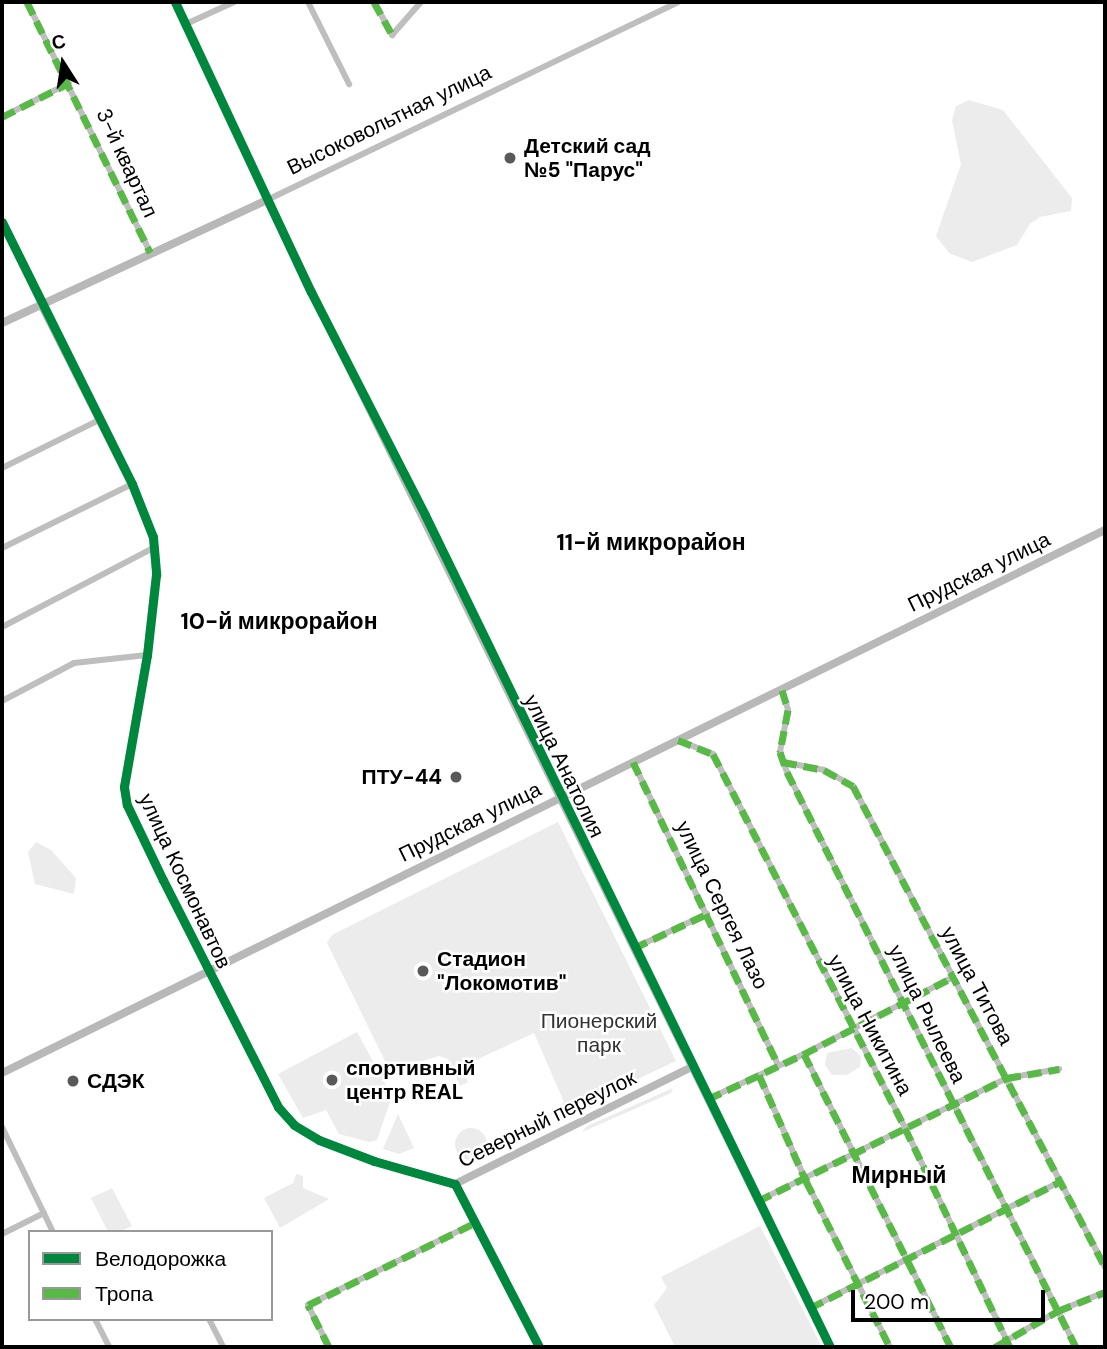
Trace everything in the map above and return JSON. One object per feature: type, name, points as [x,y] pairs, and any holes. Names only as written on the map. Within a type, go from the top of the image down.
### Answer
[{"type":"street","name":"3-й квартал","points":[[27,2],[150,252]]},
{"type":"street","points":[[175,2],[267,200]]},
{"type":"street","points":[[186,24],[233,2]]},
{"type":"street","points":[[308,2],[349,84]]},
{"type":"street","points":[[374,2],[392,35],[421,2]]},
{"type":"street","name":"Высоковольтная улица","points":[[2,323],[267,200],[678,2]]},
{"type":"street","points":[[2,117],[69,83]]},
{"type":"street","name":"улица Анатолия","points":[[267,200],[830,1347]]},
{"type":"street","points":[[2,222],[41,304]]},
{"type":"street","name":"улица Космонавтов","points":[[41,304],[132,484],[155,547],[147,655],[124,792],[207,969],[271,1095],[294,1125],[319,1140],[374,1161],[455,1184]]},
{"type":"street","points":[[2,468],[99,419]]},
{"type":"street","points":[[2,548],[132,484]]},
{"type":"street","name":"Прудская улица","points":[[2,1073],[207,969],[1105,530]]},
{"type":"street","points":[[2,627],[155,547]]},
{"type":"street","points":[[2,701],[74,663],[147,655]]},
{"type":"street","name":"улица Рылеева","points":[[782,690],[788,710],[780,752],[783,762],[951,1103],[1076,1347]]},
{"type":"street","name":"улица Никитина","points":[[678,740],[713,754],[850,1027],[905,1128],[1009,1345]]},
{"type":"street","name":"улица Сергея Лазо","points":[[633,762],[778,1064]]},
{"type":"street","name":"улица Титова","points":[[783,762],[824,770],[853,786],[951,978],[1007,1077],[1058,1183],[1105,1267]]},
{"type":"street","points":[[634,948],[707,914]]},
{"type":"street","points":[[708,1099],[804,1054],[850,1027],[904,1004],[951,978]]},
{"type":"street","points":[[804,1054],[951,1347]]},
{"type":"street","name":"Северный переулок","points":[[455,1184],[692,1067]]},
{"type":"street","points":[[758,1200],[806,1181],[951,1103],[1007,1077],[1059,1069]]},
{"type":"street","points":[[759,1075],[806,1181],[890,1347]]},
{"type":"street","points":[[2,1127],[52,1230]]},
{"type":"street","points":[[810,1308],[1058,1183]]},
{"type":"street","points":[[455,1184],[539,1347]]},
{"type":"street","points":[[2,1234],[44,1213]]},
{"type":"street","points":[[329,1347],[308,1305],[475,1223]]},
{"type":"street","points":[[995,1347],[1009,1345],[1058,1311],[1105,1292]]},
{"type":"street","points":[[96,1321],[109,1347]]},
{"type":"street","points":[[210,1321],[223,1347]]},
{"type":"green space","points":[[969,100],[1003,110],[1072,198],[1071,211],[1040,217],[1030,224],[1017,245],[972,262],[949,253],[936,236],[961,164],[952,120],[956,106]]},
{"type":"green space","name":"Пионерский парк","points":[[558,822],[676,1061],[570,1111],[559,1106],[564,1102],[534,1033],[461,1067],[468,1082],[460,1086],[448,1059],[439,1056],[390,1071],[327,943],[332,935]]},
{"type":"green space","points":[[36,842],[51,850],[76,878],[74,894],[35,884],[28,852]]},
{"type":"green space","name":"спортивный центр REAL","points":[[357,1032],[392,1096],[377,1140],[369,1142],[339,1134],[326,1110],[303,1118],[278,1074]]},
{"type":"green space","points":[[852,1048],[861,1057],[860,1067],[847,1075],[832,1075],[825,1065],[827,1053]]},
{"type":"green space","points":[[673,1088],[671,1093],[582,1132],[587,1126]]},
{"type":"green space","points":[[398,1114],[414,1148],[399,1154],[383,1149]]},
{"type":"green space","points":[[471,1128],[482,1133],[487,1144],[482,1155],[471,1160],[460,1155],[455,1144],[460,1133]]},
{"type":"green space","points":[[296,1174],[303,1176],[303,1188],[329,1199],[280,1228],[264,1198],[293,1183]]},
{"type":"green space","points":[[112,1188],[132,1226],[123,1230],[107,1230],[91,1198]]},
{"type":"green space","points":[[760,1226],[822,1347],[675,1347],[654,1305],[667,1288],[661,1277]]},
{"type":"marked path","points":[[27,2],[150,252]]},
{"type":"marked path","points":[[374,2],[392,35]]},
{"type":"marked path","points":[[2,117],[69,83]]},
{"type":"marked path","points":[[782,690],[788,710],[780,752],[787,772],[1076,1347]]},
{"type":"marked path","points":[[678,740],[713,754],[905,1128],[1010,1347]]},
{"type":"marked path","points":[[633,762],[778,1064]]},
{"type":"marked path","points":[[783,762],[824,770],[853,786],[1105,1267]]},
{"type":"marked path","points":[[634,948],[707,914]]},
{"type":"marked path","points":[[804,1054],[951,978]]},
{"type":"marked path","points":[[708,1099],[804,1054],[951,1347]]},
{"type":"marked path","points":[[758,1201],[1007,1078],[1059,1069]]},
{"type":"marked path","points":[[759,1075],[806,1181],[890,1347]]},
{"type":"marked path","points":[[810,1308],[1057,1183]]},
{"type":"marked path","points":[[329,1347],[308,1305],[475,1223]]},
{"type":"marked path","points":[[995,1347],[1058,1311],[1105,1292]]},
{"type":"cycle path","points":[[175,2],[311,292],[425,515],[830,1347]]},
{"type":"cycle path","points":[[2,222],[132,484],[153,537],[156,575],[147,655],[124,787],[127,805],[278,1107],[294,1125],[319,1140],[374,1161],[455,1184],[539,1347]]},
{"type":"place","name":"Детский сад №5 \"Парус\"","points":[[510,158]]},
{"type":"place","name":"ПТУ-44","points":[[456,777]]},
{"type":"place","name":"Стадион \"Локомотив\"","points":[[423,971]]},
{"type":"place","name":"спортивный центр REAL","points":[[332,1080]]},
{"type":"place","name":"СДЭК","points":[[73,1081]]},
{"type":"district","name":"11-й микрорайон","points":[[651,542]]},
{"type":"district","name":"10-й микрорайон","points":[[279,621]]},
{"type":"district","name":"Мирный","points":[[899,1175]]}]
